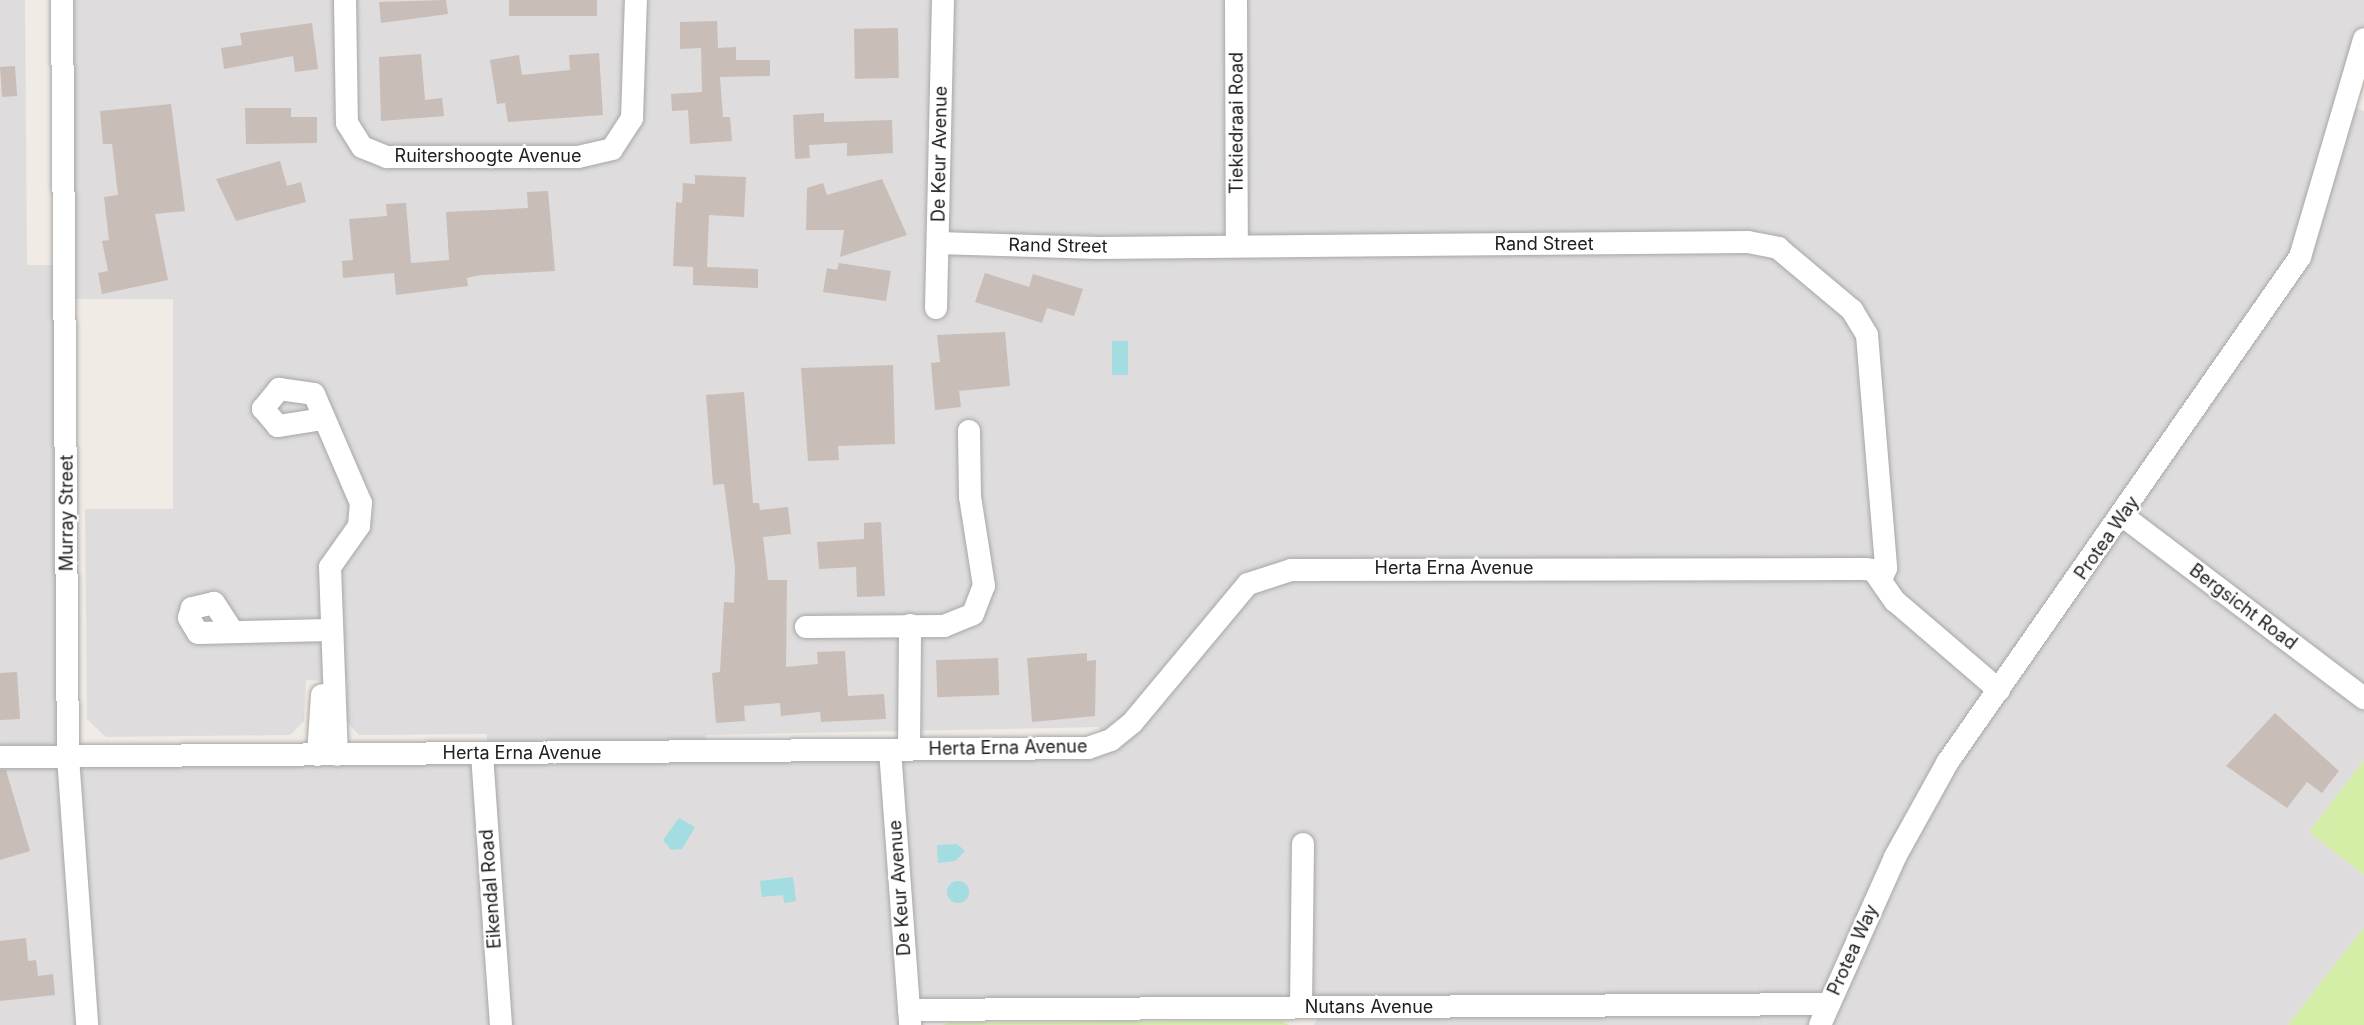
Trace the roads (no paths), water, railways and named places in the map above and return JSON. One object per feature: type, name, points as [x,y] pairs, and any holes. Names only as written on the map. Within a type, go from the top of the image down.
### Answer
[{"type":"street","name":"Murray Street","points":[[62,0],[68,757],[87,1025]]},
{"type":"street","name":"Ruitershoogte Avenue","points":[[345,0],[350,132],[370,152],[411,157],[578,157],[612,149],[632,118],[636,0]]},
{"type":"street","name":"De Keur Avenue","points":[[936,308],[944,0]]},
{"type":"street","name":"Tiekiedraai Road","points":[[1236,0],[1238,246]]},
{"type":"street","name":"Protea Way","points":[[1820,1025],[1913,821],[1999,690],[2300,257],[2364,39]]},
{"type":"street","name":"Rand Street","points":[[938,243],[1238,246],[1748,242],[1778,248],[1852,310],[1867,334],[1886,568],[1882,578]]},
{"type":"street","points":[[323,419],[362,511],[359,526],[330,567],[327,755]]},
{"type":"street","points":[[806,627],[910,625],[967,621],[982,598],[984,569],[970,497],[969,431]]},
{"type":"street","name":"Bergsicht Road","points":[[2122,516],[2364,698]]},
{"type":"street","name":"Herta Erna Avenue","points":[[0,757],[1082,748],[1111,740],[1132,723],[1242,591],[1278,570],[1831,566],[1873,570],[1882,578]]},
{"type":"street","points":[[1882,578],[1895,601],[1999,690]]},
{"type":"street","name":"De Keur Avenue","points":[[909,1017],[900,750],[910,625]]},
{"type":"street","points":[[233,632],[329,639]]},
{"type":"street","name":"Eikendal Road","points":[[482,754],[501,1025]]},
{"type":"street","points":[[1303,844],[1312,1013]]},
{"type":"street","name":"Nutans Avenue","points":[[909,1017],[1829,1004]]},
{"type":"water","points":[[1112,341],[1128,341],[1128,375],[1112,375]]},
{"type":"water","points":[[679,818],[695,827],[682,849],[671,850],[663,840]]},
{"type":"water","points":[[957,844],[965,851],[955,861],[938,863],[937,845]]},
{"type":"water","points":[[793,877],[796,901],[784,903],[783,895],[762,897],[760,881]]},
{"type":"water","points":[[958,881],[966,884],[969,892],[966,900],[958,903],[950,900],[947,892],[950,884]]}]
